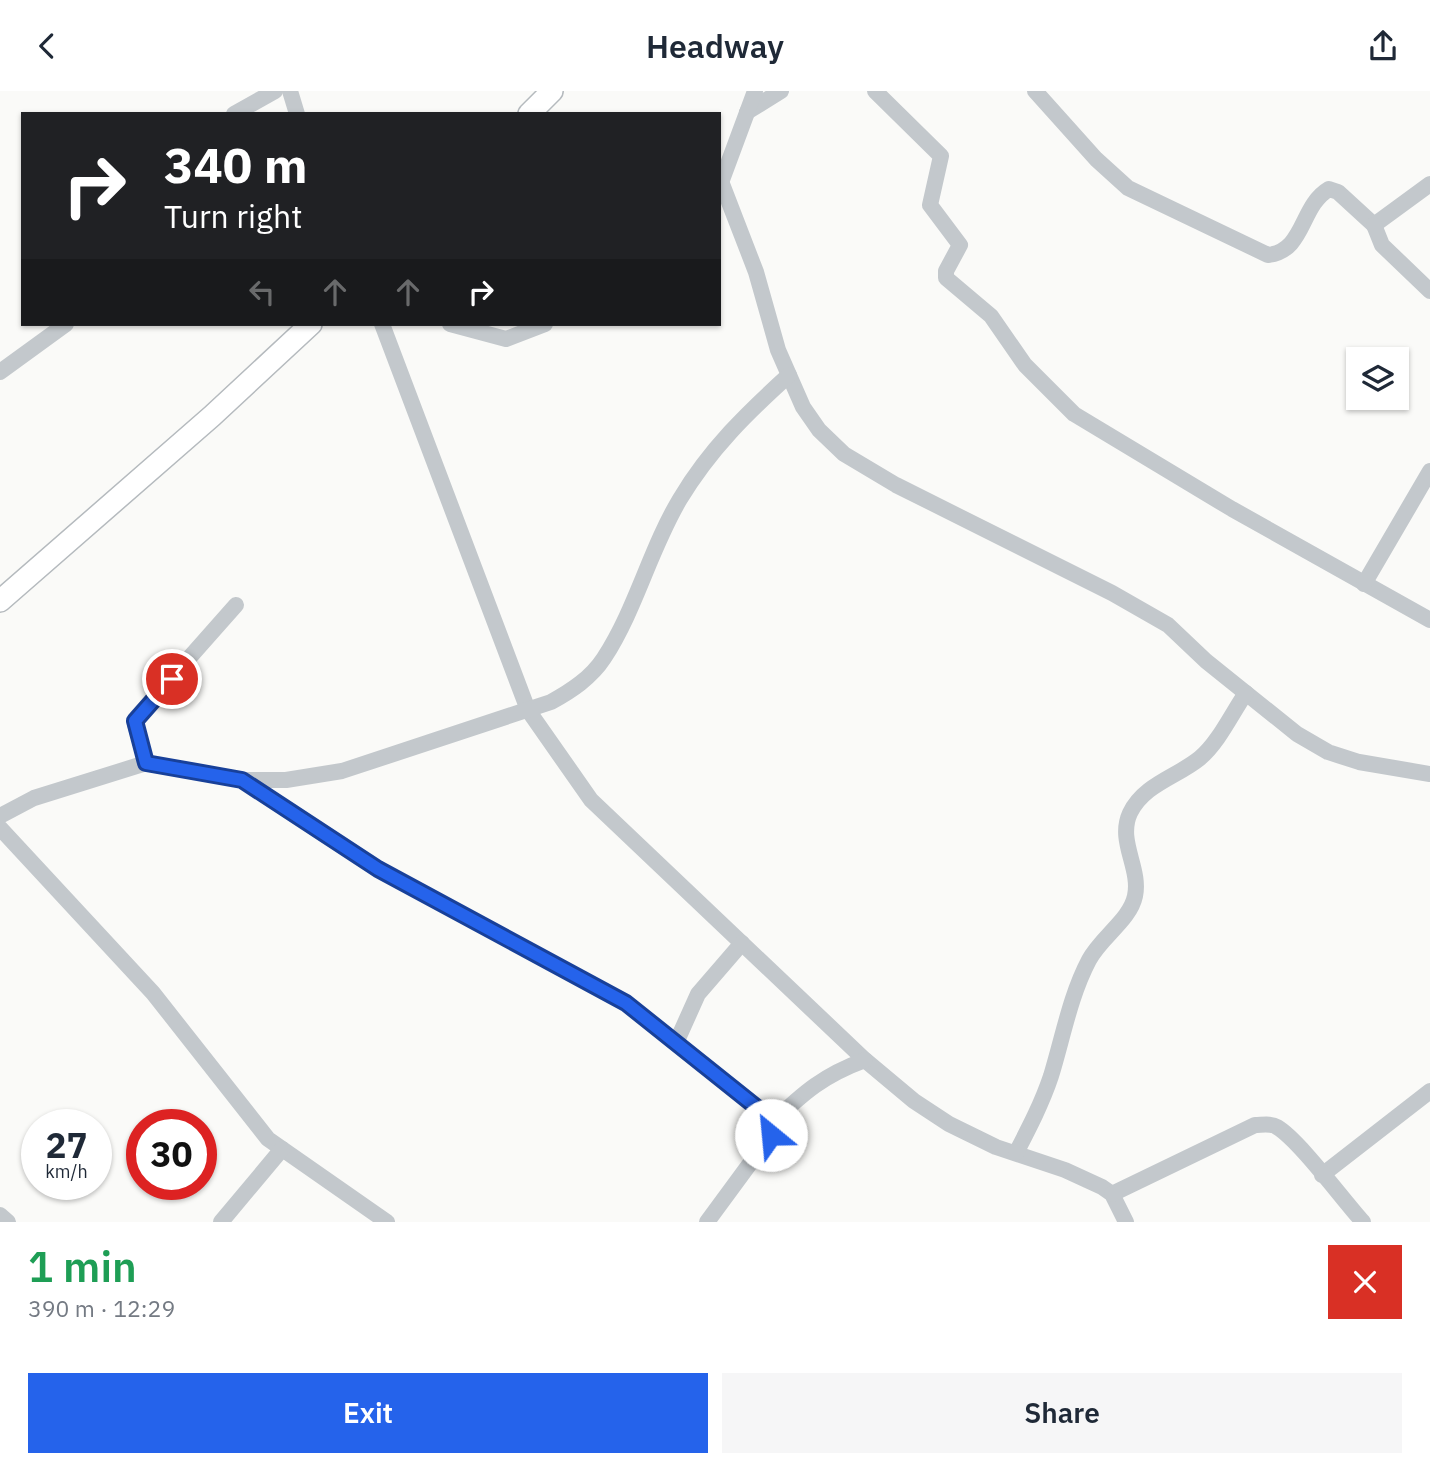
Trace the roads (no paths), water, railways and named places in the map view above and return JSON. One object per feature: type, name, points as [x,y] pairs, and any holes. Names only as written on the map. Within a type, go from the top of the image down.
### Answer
[{"type":"main road","points":[[530,112],[552,91]]},
{"type":"main road","points":[[0,600],[212,416],[308,326]]},
{"type":"street","points":[[238,112],[275,91]]},
{"type":"street","points":[[290,91],[296,112]]},
{"type":"street","points":[[755,91],[721,186],[756,272],[778,350],[803,407],[819,430],[844,454],[896,485],[1112,593],[1168,625],[1297,734],[1328,752],[1359,762],[1430,774]]},
{"type":"street","points":[[747,113],[781,91]]},
{"type":"street","points":[[875,91],[941,156],[930,205],[960,245],[946,271],[946,278],[991,316],[1033,374],[1074,414],[1430,620]]},
{"type":"street","points":[[1035,91],[1096,159],[1128,188],[1268,255],[1281,254],[1291,247],[1318,195],[1329,189],[1338,192],[1374,225],[1382,245],[1430,291]]},
{"type":"street","points":[[1374,225],[1430,184]]},
{"type":"street","points":[[0,372],[63,326]]},
{"type":"street","points":[[384,326],[528,710],[591,800],[701,901],[865,1060],[914,1101],[950,1124],[1016,1153],[1065,1170],[1112,1194],[1126,1222]]},
{"type":"street","points":[[457,326],[506,339],[540,326]]},
{"type":"street","points":[[0,816],[34,798],[146,763],[242,780],[286,780],[342,771],[551,702],[576,688],[604,659],[679,500],[730,429],[789,375]]},
{"type":"street","points":[[1364,584],[1430,471]]},
{"type":"street","points":[[146,763],[136,718],[236,605]]},
{"type":"street","points":[[1016,1153],[1035,1117],[1050,1078],[1068,1011],[1088,960],[1104,936],[1123,920],[1136,894],[1125,834],[1129,814],[1150,789],[1201,757],[1246,693]]},
{"type":"street","points":[[242,780],[378,869],[626,1003],[772,1123]]},
{"type":"street","points":[[0,828],[153,993],[218,1079],[268,1139],[387,1222]]},
{"type":"street","points":[[676,1043],[698,995],[742,943]]},
{"type":"street","points":[[707,1222],[771,1135],[772,1123],[815,1083],[833,1072],[865,1060]]},
{"type":"street","points":[[1322,1175],[1430,1091]]},
{"type":"street","points":[[1112,1194],[1255,1125],[1276,1126],[1363,1222]]},
{"type":"street","points":[[221,1222],[282,1149]]},
{"type":"street","points":[[0,1215],[8,1222]]}]
